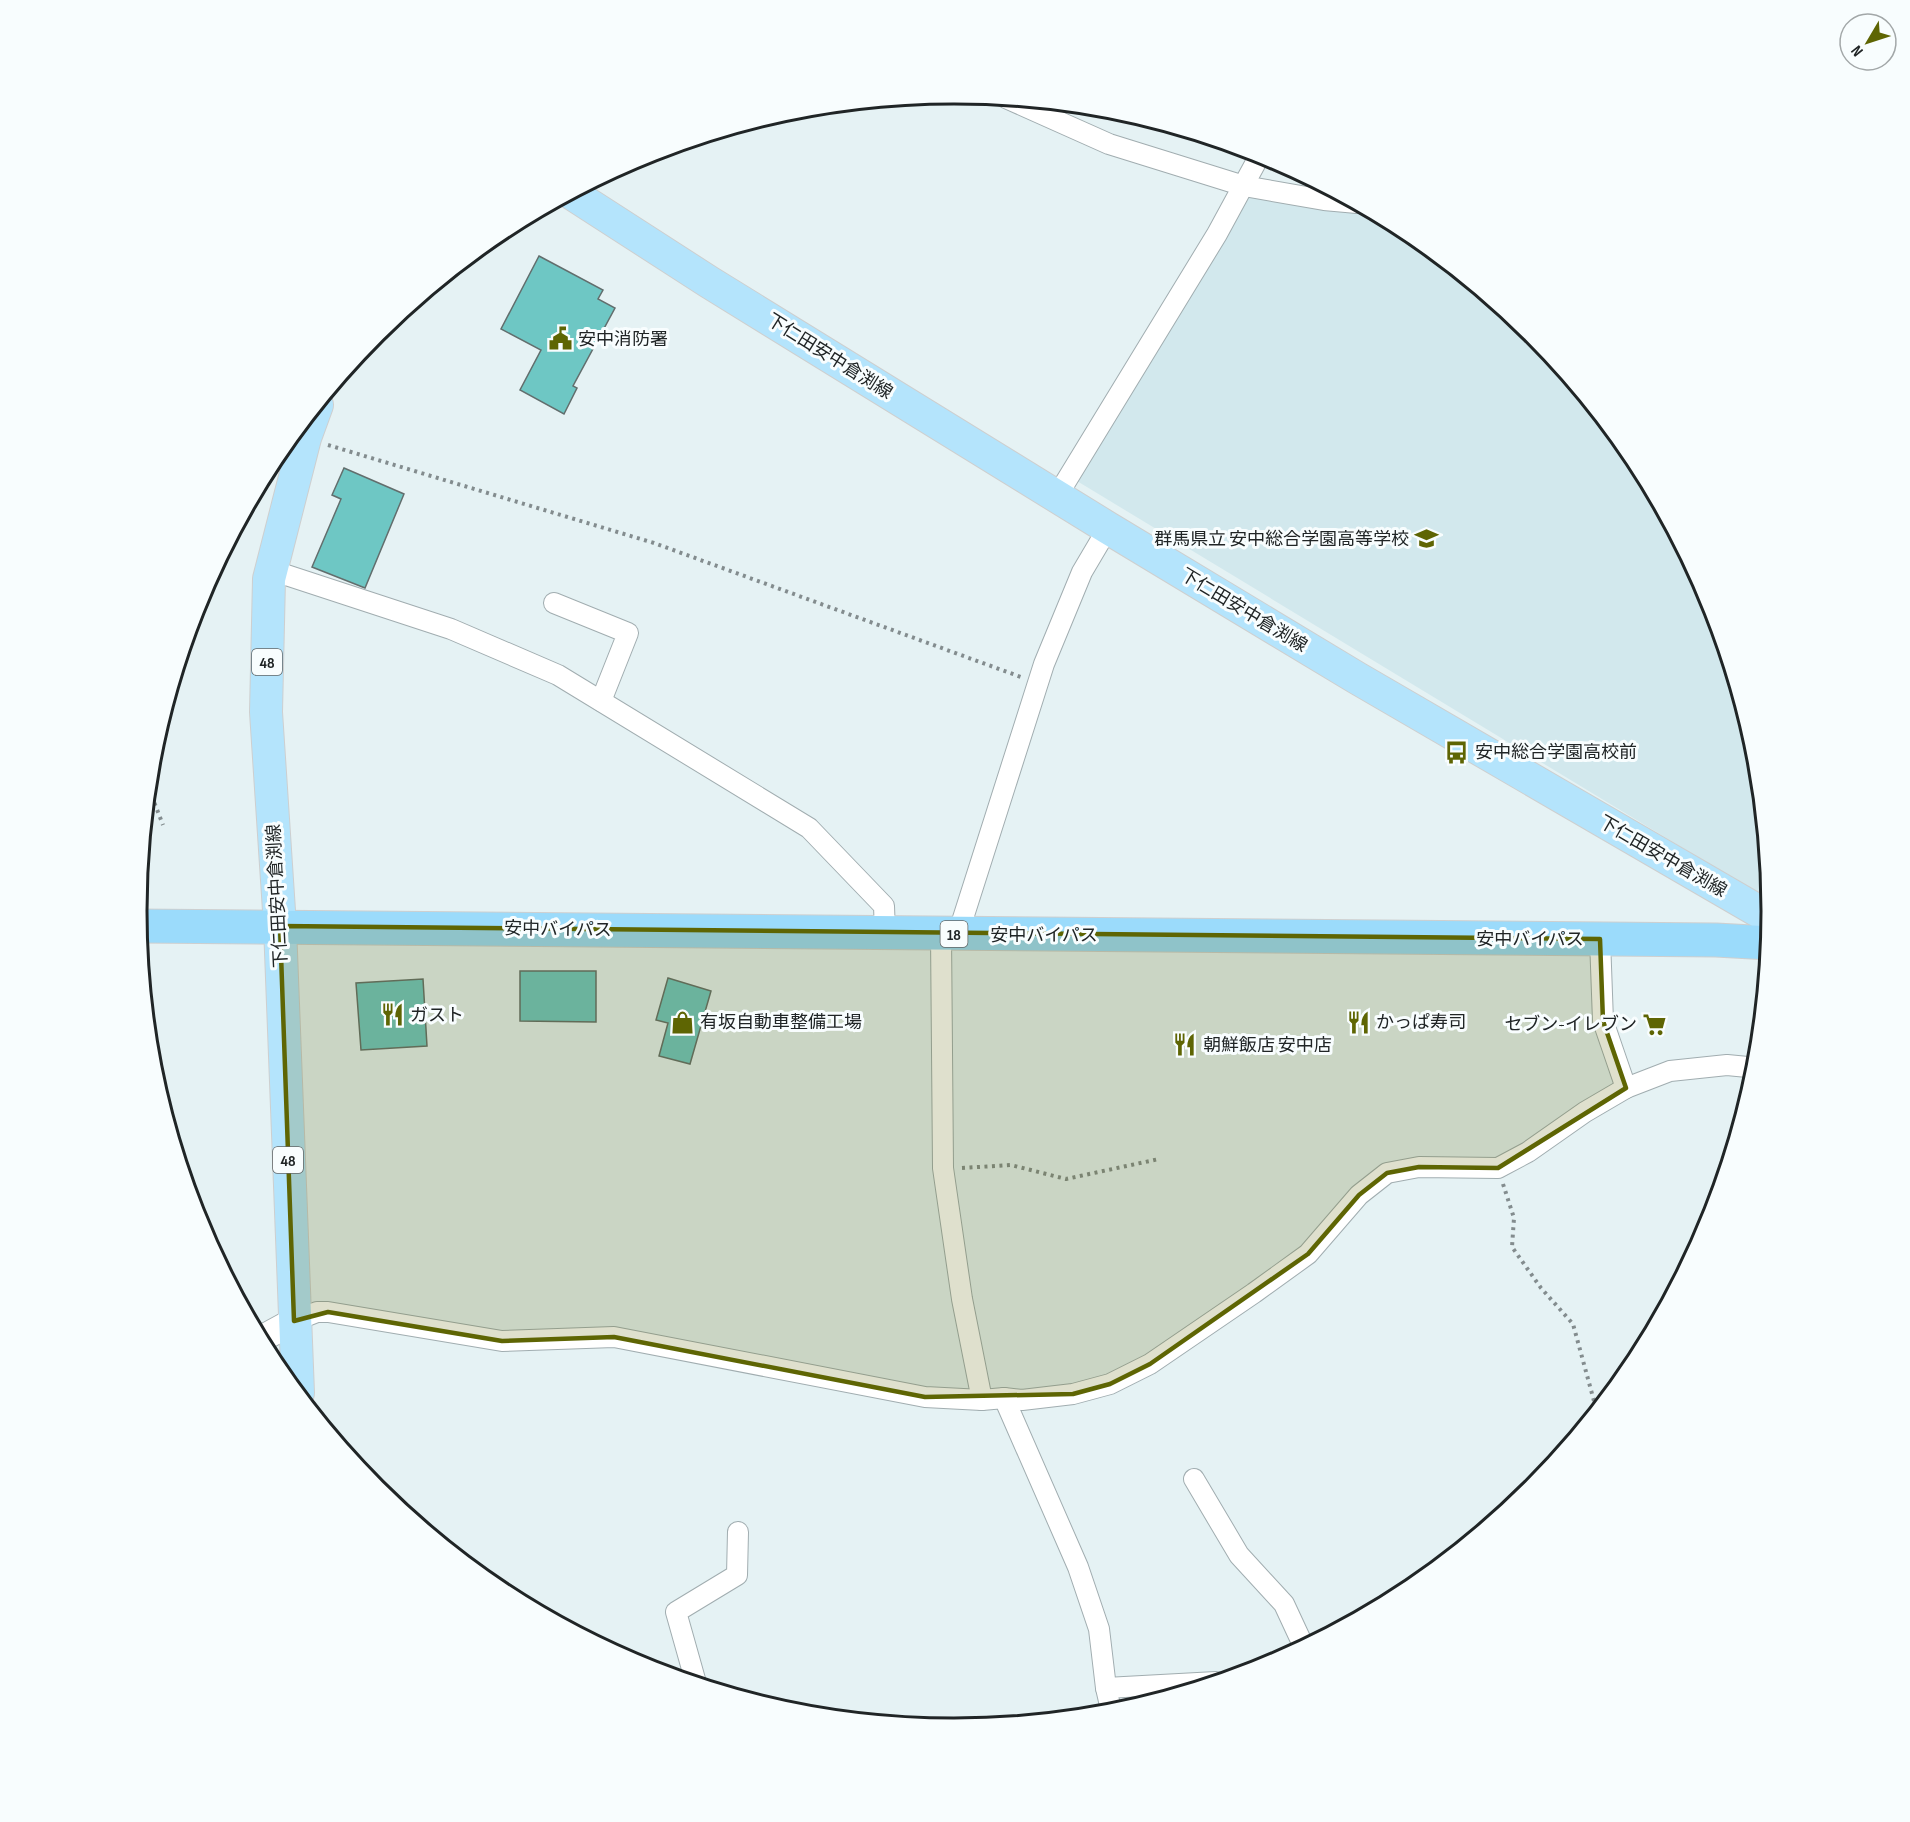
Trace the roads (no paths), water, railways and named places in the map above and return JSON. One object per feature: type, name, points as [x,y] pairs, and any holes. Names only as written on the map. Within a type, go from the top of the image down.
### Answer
[{"type":"highway","name":"安中バイパス","points":[[148,926],[1600,939],[1761,943]]},
{"type":"main road","name":"下仁田安中倉渕線","points":[[578,198],[709,282],[1108,528],[1357,678],[1762,913]]},
{"type":"main road","name":"下仁田安中倉渕線","points":[[297,1379],[280,926],[266,711],[269,579],[310,425]]},
{"type":"street","points":[[1025,107],[1109,144],[1244,186],[1339,201]]},
{"type":"street","points":[[1057,496],[1256,162]]},
{"type":"street","points":[[982,1400],[962,1299],[943,1168],[949,934],[1038,683],[1082,572],[1108,528]]},
{"type":"street","points":[[272,570],[451,629],[558,675],[809,828],[884,906],[885,933]]},
{"type":"street","points":[[554,603],[628,633],[601,701]]},
{"type":"street","points":[[1600,939],[1603,1021],[1626,1088]]},
{"type":"street","points":[[268,1335],[317,1312],[328,1312],[502,1341],[614,1337],[926,1396],[1022,1400],[1073,1394],[1110,1384],[1150,1364],[1254,1293],[1308,1254],[1359,1195],[1387,1173],[1419,1167],[1498,1168],[1528,1152],[1585,1112],[1626,1088],[1670,1071],[1727,1065],[1747,1067]]},
{"type":"street","points":[[1004,1398],[1078,1567],[1099,1629],[1110,1704]]},
{"type":"street","points":[[1194,1479],[1239,1555],[1284,1604],[1301,1640]]},
{"type":"street","points":[[694,1676],[676,1612],[737,1575],[738,1532]]},
{"type":"street","points":[[1106,1688],[1190,1683]]},
{"type":"place","name":"安中消防署","points":[[560,339]]},
{"type":"place","name":"群馬県立 安中総合学園高等学校","points":[[1427,539]]},
{"type":"place","name":"安中総合学園高校前","points":[[1457,752]]},
{"type":"place","name":"ガスト","points":[[392,1015]]},
{"type":"place","name":"有坂自動車整備工場","points":[[682,1022]]},
{"type":"place","name":"かっぱ寿司","points":[[1358,1022]]},
{"type":"place","name":"セブン-イレブン","points":[[1655,1024]]},
{"type":"place","name":"朝鮮飯店 安中店","points":[[1185,1045]]}]
